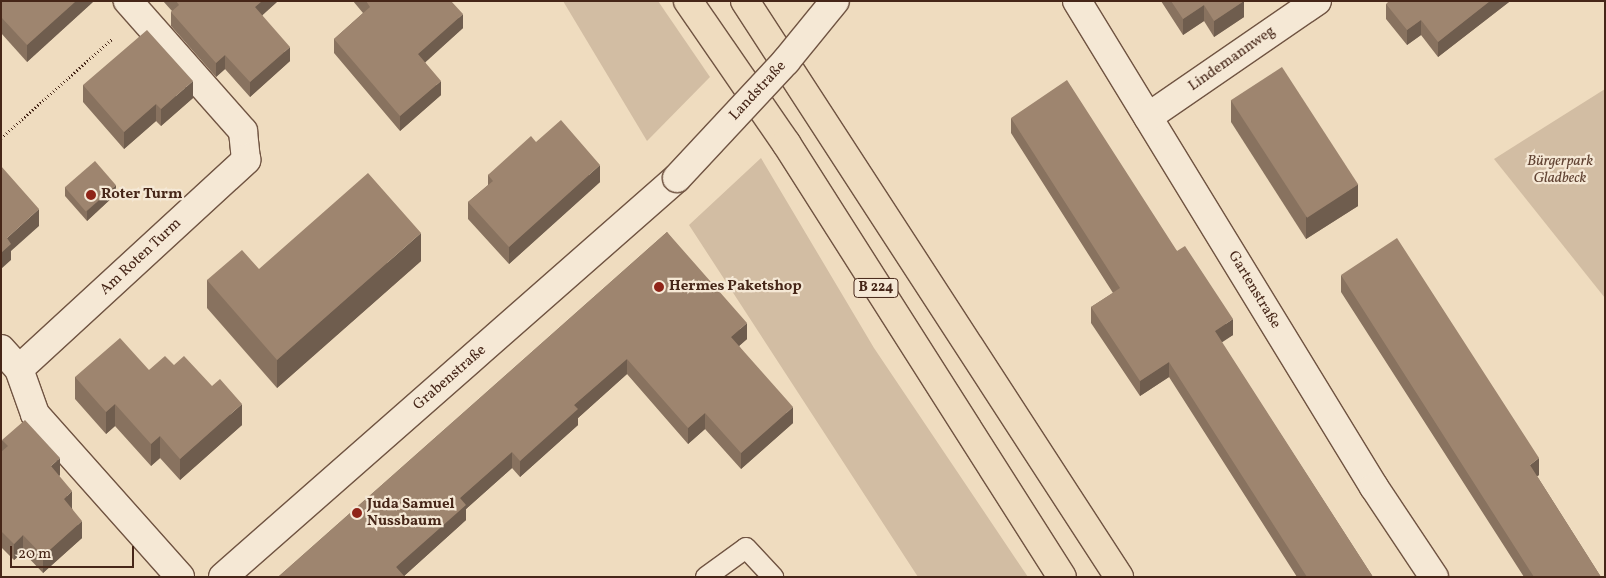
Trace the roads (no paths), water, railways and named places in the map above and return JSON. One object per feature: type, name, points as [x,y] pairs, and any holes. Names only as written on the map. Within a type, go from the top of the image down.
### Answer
[{"type":"highway","name":"B 224","points":[[688,1],[786,143],[1062,577]]},
{"type":"highway","name":"B 224","points":[[745,1],[1119,577]]},
{"type":"street","name":"Landstraße","points":[[677,178],[786,61],[835,1]]},
{"type":"street","name":"Gartenstraße","points":[[1077,1],[1374,487],[1434,577]]},
{"type":"street","name":"Lindemannweg","points":[[1148,117],[1317,1]]},
{"type":"street","name":"Am Roten Turm","points":[[19,369],[246,160],[242,131],[134,7]]},
{"type":"street","name":"Grabenstraße","points":[[223,577],[677,178]]},
{"type":"street","points":[[1,349],[19,369],[34,414],[180,577]]},
{"type":"lane","points":[[706,577],[746,548],[773,577]]},
{"type":"place","name":"Roter Turm","points":[[91,195]]},
{"type":"place","name":"Hermes Paketshop","points":[[659,287]]},
{"type":"place","name":"Juda Samuel Nussbaum","points":[[357,513]]},
{"type":"park label","name":"Bürgerpark Gladbeck","points":[[1560,170]]}]
